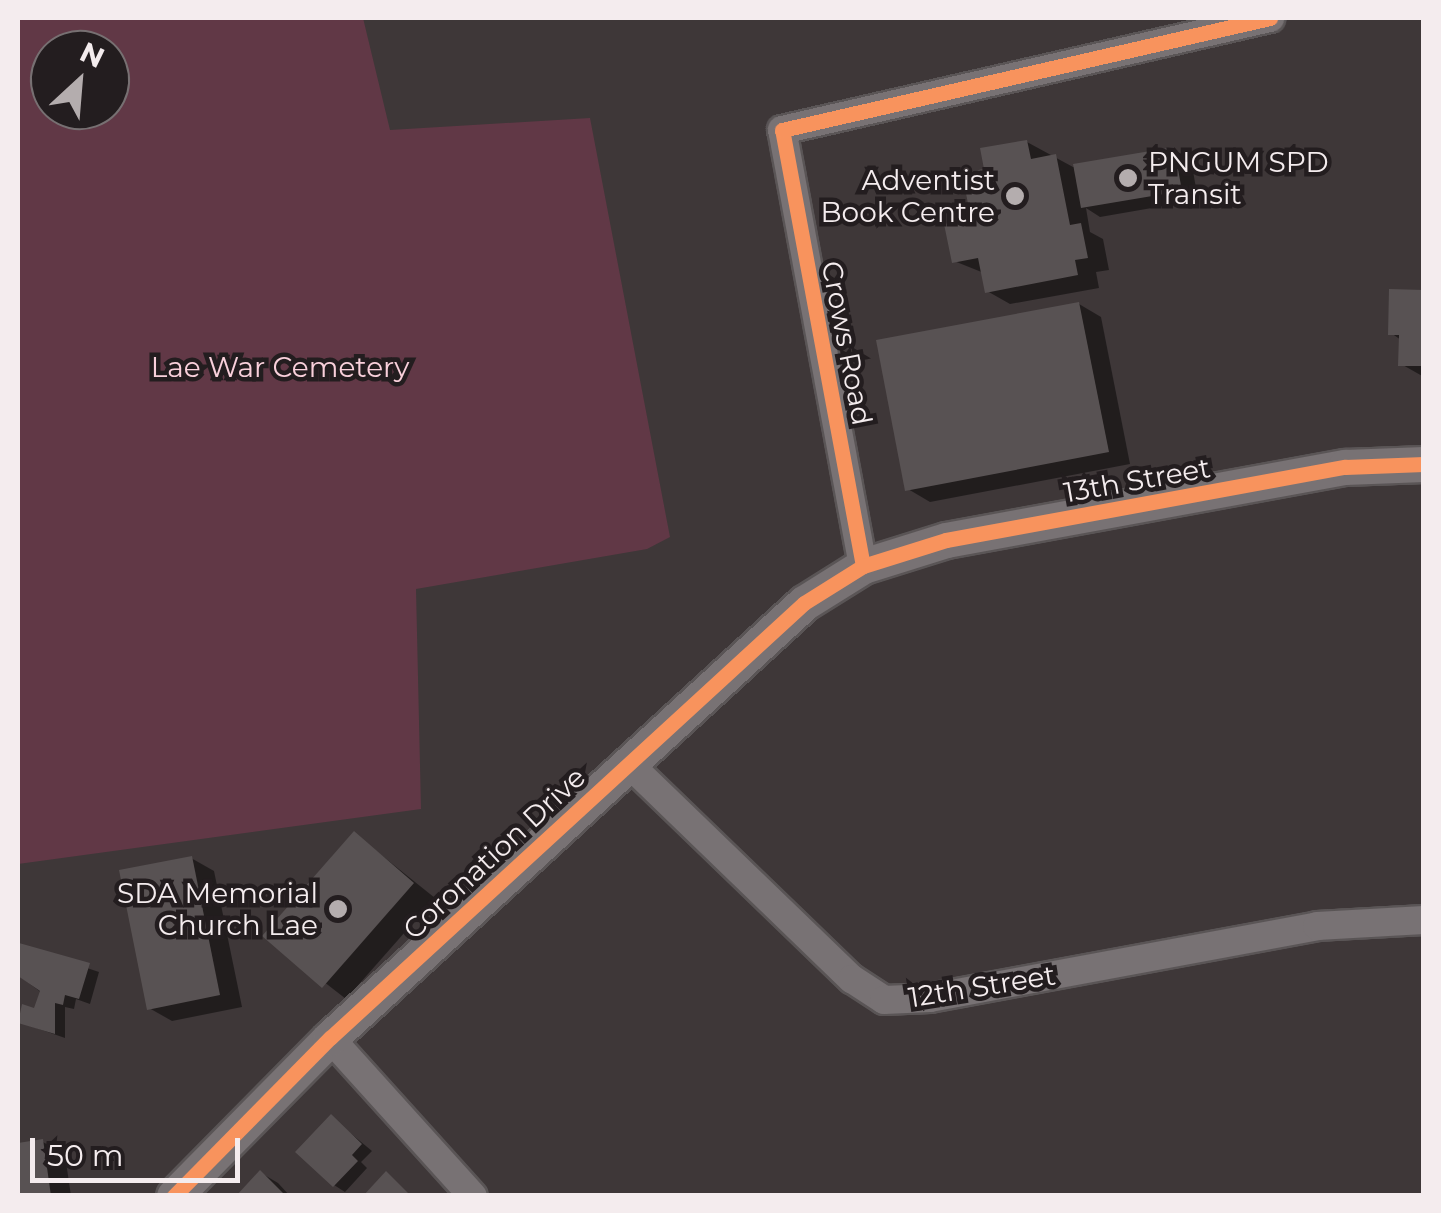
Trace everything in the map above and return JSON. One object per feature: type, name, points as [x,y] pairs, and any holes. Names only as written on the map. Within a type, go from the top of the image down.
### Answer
[{"type":"street","name":"Crows Road","points":[[863,566],[782,130],[1270,18]]},
{"type":"street","name":"13th Street","points":[[863,566],[946,540],[1307,474],[1424,464]]},
{"type":"street","name":"Coronation Drive","points":[[174,1196],[330,1038],[804,602],[863,566]]},
{"type":"street","name":"12th Street","points":[[628,764],[852,978],[884,1000],[930,998],[1317,926],[1424,920]]},
{"type":"street","points":[[330,1038],[474,1196]]},
{"type":"green space","name":"Lae War Cemetery","points":[[18,18],[363,18],[390,130],[590,118],[670,537],[647,549],[416,589],[421,809],[18,864]]},
{"type":"building","name":"Adventist Book Centre","points":[[1027,140],[1031,159],[1056,154],[1070,225],[1081,223],[1088,258],[1075,260],[1078,275],[985,293],[978,258],[952,263],[944,224],[971,219],[962,173],[984,169],[980,148]]},
{"type":"building","name":"PNGUM SPD Transit","points":[[1174,147],[1182,191],[1081,208],[1073,164]]},
{"type":"building","points":[[1389,289],[1424,290],[1424,366],[1398,366],[1399,335],[1388,335]]},
{"type":"building","points":[[1079,302],[1109,452],[905,491],[876,340]]},
{"type":"building","name":"SDA Memorial Church Lae","points":[[354,831],[414,883],[322,988],[262,936]]},
{"type":"building","points":[[192,856],[220,995],[147,1010],[119,870]]},
{"type":"building","points":[[19,943],[90,963],[79,999],[65,995],[63,1005],[55,1003],[55,1034],[18,1023],[22,1004],[34,1008],[40,991],[18,976]]},
{"type":"building","points":[[331,1114],[362,1144],[352,1155],[358,1161],[333,1187],[295,1152]]},
{"type":"building","points":[[43,1139],[51,1196],[18,1196],[18,1143]]},
{"type":"building","points":[[260,1170],[286,1196],[236,1196]]},
{"type":"building","points":[[386,1171],[411,1196],[363,1196]]},
{"type":"cycle path","points":[[863,566],[782,130],[1270,18]]},
{"type":"cycle path","points":[[174,1196],[330,1038],[804,603],[863,566],[946,540],[1345,467],[1424,464]]},
{"type":"place","name":"PNGUM SPD Transit","points":[[1128,178]]},
{"type":"place","name":"Adventist Book Centre","points":[[1015,196]]},
{"type":"place","name":"SDA Memorial Church Lae","points":[[338,909]]}]
